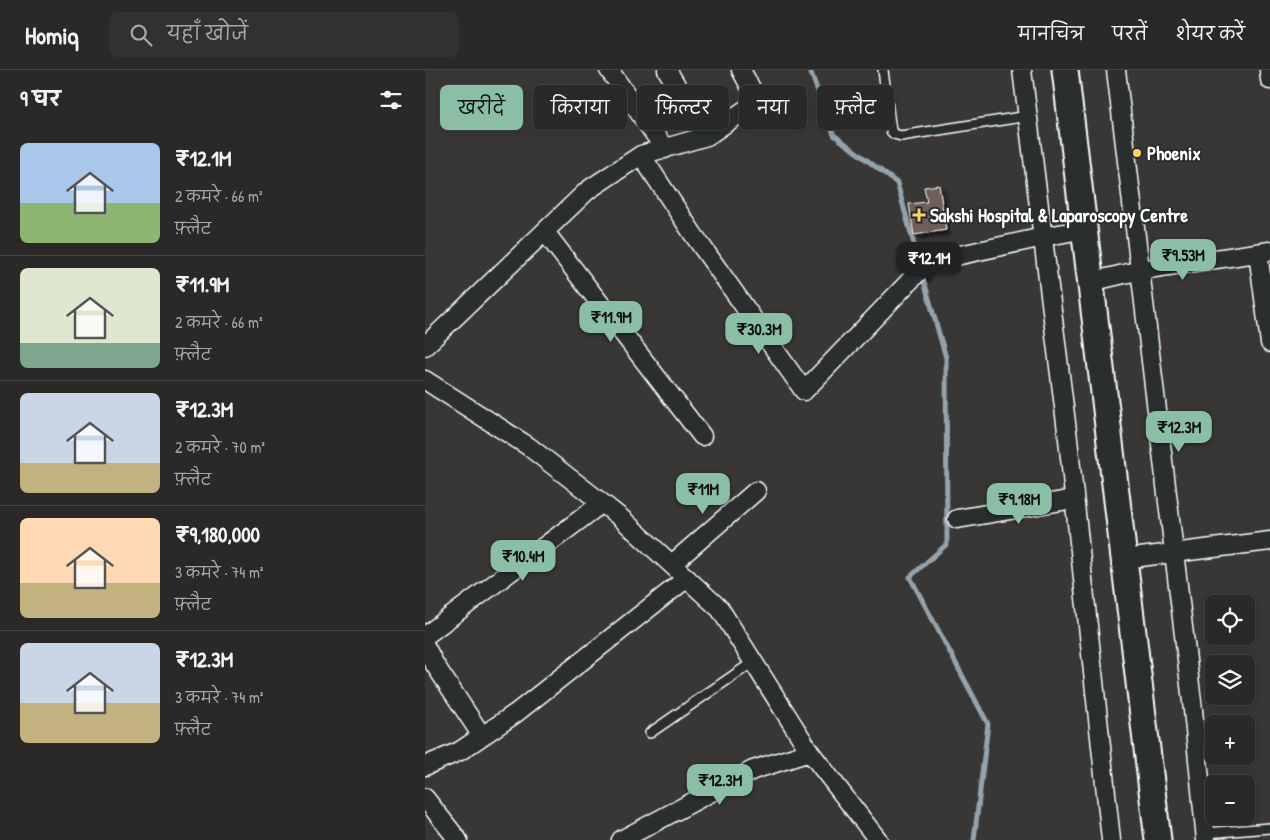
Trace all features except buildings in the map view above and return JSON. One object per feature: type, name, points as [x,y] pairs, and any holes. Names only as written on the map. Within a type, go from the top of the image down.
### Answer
[{"type":"main road","points":[[1065,70],[1157,840]]},
{"type":"street","points":[[609,70],[665,149]]},
{"type":"street","points":[[667,70],[707,136]]},
{"type":"street","points":[[425,346],[588,190],[641,155],[707,136],[758,101],[741,70]]},
{"type":"street","points":[[1022,70],[1075,499],[1111,840]]},
{"type":"street","points":[[1116,70],[1193,710],[1206,836]]},
{"type":"street","points":[[1269,70],[1270,80]]},
{"type":"street","points":[[641,155],[693,234],[804,391],[928,262],[1085,229]]},
{"type":"street","points":[[545,232],[702,436]]},
{"type":"street","points":[[1090,282],[1141,270],[1264,252],[1270,343]]},
{"type":"street","points":[[425,380],[528,446],[602,503],[720,609],[811,752],[878,840]]},
{"type":"street","points":[[672,564],[756,491]]},
{"type":"street","points":[[957,519],[1075,499]]},
{"type":"street","points":[[425,636],[602,503]]},
{"type":"street","points":[[1124,559],[1270,541]]},
{"type":"street","points":[[425,766],[460,751],[516,714],[687,578]]},
{"type":"street","points":[[425,646],[435,666],[482,736]]},
{"type":"street","points":[[621,840],[753,770],[811,752]]},
{"type":"street","points":[[425,798],[457,840]]},
{"type":"lane","points":[[883,70],[891,131],[894,134],[901,136],[1028,116]]},
{"type":"lane","points":[[649,733],[753,662]]},
{"type":"lane","points":[[1206,836],[1270,828]]},
{"type":"waterway","points":[[810,70],[834,135],[897,183],[920,266]]},
{"type":"waterway","points":[[922,274],[946,358],[947,544],[910,577],[988,724],[974,840]]},
{"type":"place","name":"Phoenix","points":[[1137,153]]},
{"type":"place","name":"Sakshi Hospital & Laparoscopy Centre","points":[[919,215]]}]
